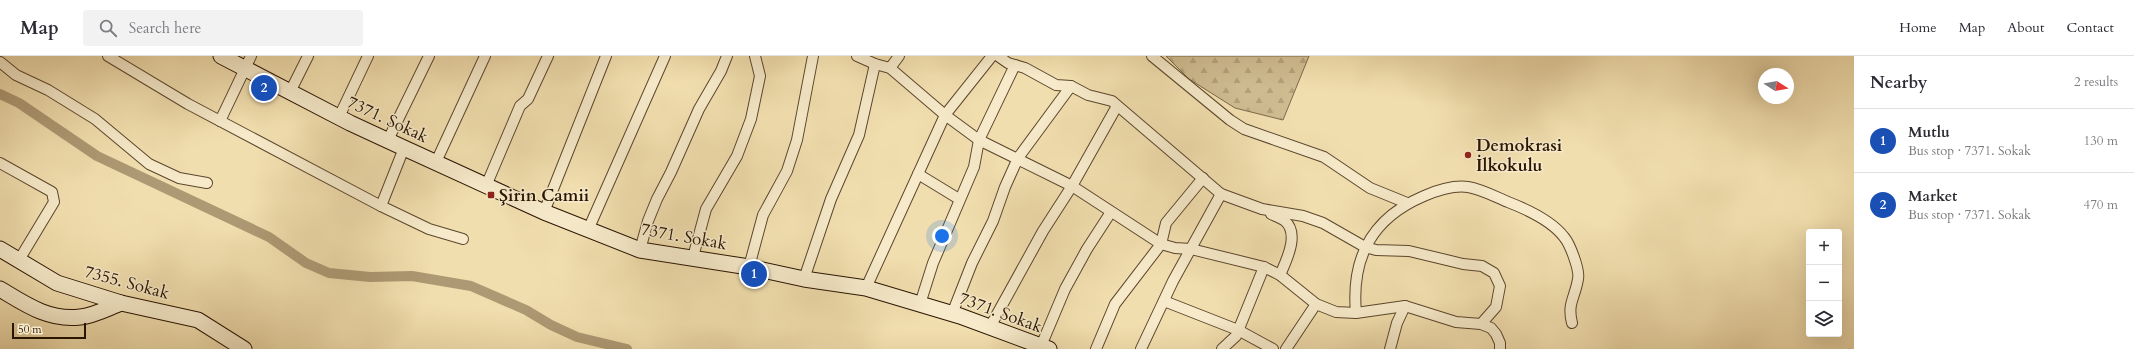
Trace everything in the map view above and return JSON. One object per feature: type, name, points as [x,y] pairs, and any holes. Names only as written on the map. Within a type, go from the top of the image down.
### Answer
[{"type":"street","points":[[108,56],[220,121],[381,206],[429,229],[463,239]]},
{"type":"street","name":"7371. Sokak","points":[[222,56],[247,62],[290,92],[404,148],[544,212],[640,250],[693,257],[804,279],[866,288],[990,326],[1045,347]]},
{"type":"street","points":[[290,92],[308,56]]},
{"type":"street","points":[[339,117],[368,56]]},
{"type":"street","points":[[388,140],[429,56]]},
{"type":"street","points":[[436,162],[486,56]]},
{"type":"street","points":[[486,186],[520,106],[528,99],[548,56]]},
{"type":"street","points":[[544,212],[606,56]]},
{"type":"street","points":[[588,230],[665,56]]},
{"type":"street","points":[[640,250],[648,221],[657,199],[671,172],[699,109],[721,71],[727,56]]},
{"type":"street","points":[[693,257],[706,209],[737,156],[751,119],[760,76],[755,56]]},
{"type":"street","points":[[749,267],[762,214],[787,171],[797,140],[813,56]]},
{"type":"street","points":[[857,56],[874,64],[890,68],[945,115],[979,140],[1072,186],[1161,244],[1175,248],[1191,249],[1264,267],[1280,275],[1316,304],[1336,312],[1356,313],[1405,306],[1456,322],[1481,324],[1491,328],[1496,334],[1500,343],[1500,349]]},
{"type":"street","points":[[890,68],[898,56]]},
{"type":"street","points":[[866,288],[945,115],[992,56]]},
{"type":"street","points":[[998,56],[1056,84],[1071,86],[1088,95],[1112,101],[1221,194],[1262,209],[1285,221],[1291,231],[1290,248],[1280,275]]},
{"type":"street","points":[[1152,56],[1230,120],[1244,129],[1324,157],[1370,188],[1407,203]]},
{"type":"street","points":[[0,62],[16,75],[48,90],[94,119],[150,164],[179,178],[207,183]]},
{"type":"street","points":[[220,121],[247,62]]},
{"type":"street","points":[[804,279],[831,199],[859,135],[874,64]]},
{"type":"street","points":[[920,304],[933,263],[959,199],[974,167],[979,140],[1015,65]]},
{"type":"street","points":[[952,314],[960,289],[985,236],[994,221],[1005,187],[1018,158],[1071,86]]},
{"type":"street","points":[[990,326],[1043,231],[1072,186],[1117,106]]},
{"type":"street","points":[[381,206],[404,148]]},
{"type":"street","points":[[0,163],[52,192],[54,202],[19,260]]},
{"type":"street","points":[[918,174],[959,199]]},
{"type":"street","points":[[1096,349],[1115,304],[1161,244],[1166,223],[1203,178]]},
{"type":"street","points":[[1356,313],[1356,282],[1365,247],[1373,233],[1386,218],[1407,203],[1450,187],[1469,187],[1528,209],[1564,236],[1573,255],[1579,277],[1569,310],[1572,323]]},
{"type":"street","points":[[1141,349],[1164,301],[1221,194]]},
{"type":"street","points":[[1262,209],[1303,216],[1323,223],[1365,247],[1376,250],[1408,251],[1463,264],[1482,266],[1494,273],[1500,286],[1496,307],[1481,324]]},
{"type":"street","points":[[1045,347],[1065,289],[1087,248],[1111,212]]},
{"type":"street","name":"7355. Sokak","points":[[0,249],[57,283],[121,303],[198,320],[244,349]]},
{"type":"street","points":[[1222,349],[1236,336],[1264,267]]},
{"type":"street","points":[[0,289],[36,311],[63,318],[81,317],[121,303]]},
{"type":"street","points":[[1164,301],[1238,330],[1274,349]]},
{"type":"street","points":[[1286,349],[1316,304]]},
{"type":"street","points":[[1390,349],[1397,323],[1405,306]]},
{"type":"green space","points":[[1166,56],[1309,56],[1283,120],[1235,108],[1189,79]]},
{"type":"waterway","points":[[0,94],[19,103],[97,156],[269,237],[306,263],[329,273],[370,277],[412,276],[471,286],[526,310],[551,325],[577,337],[627,349]]},
{"type":"place","name":"Market","points":[[264,88]]},
{"type":"place","name":"Demokrasi İlkokulu","points":[[1468,155]]},
{"type":"place","name":"Şirin Camii","points":[[491,195]]},
{"type":"place","name":"Mutlu","points":[[754,274]]}]
